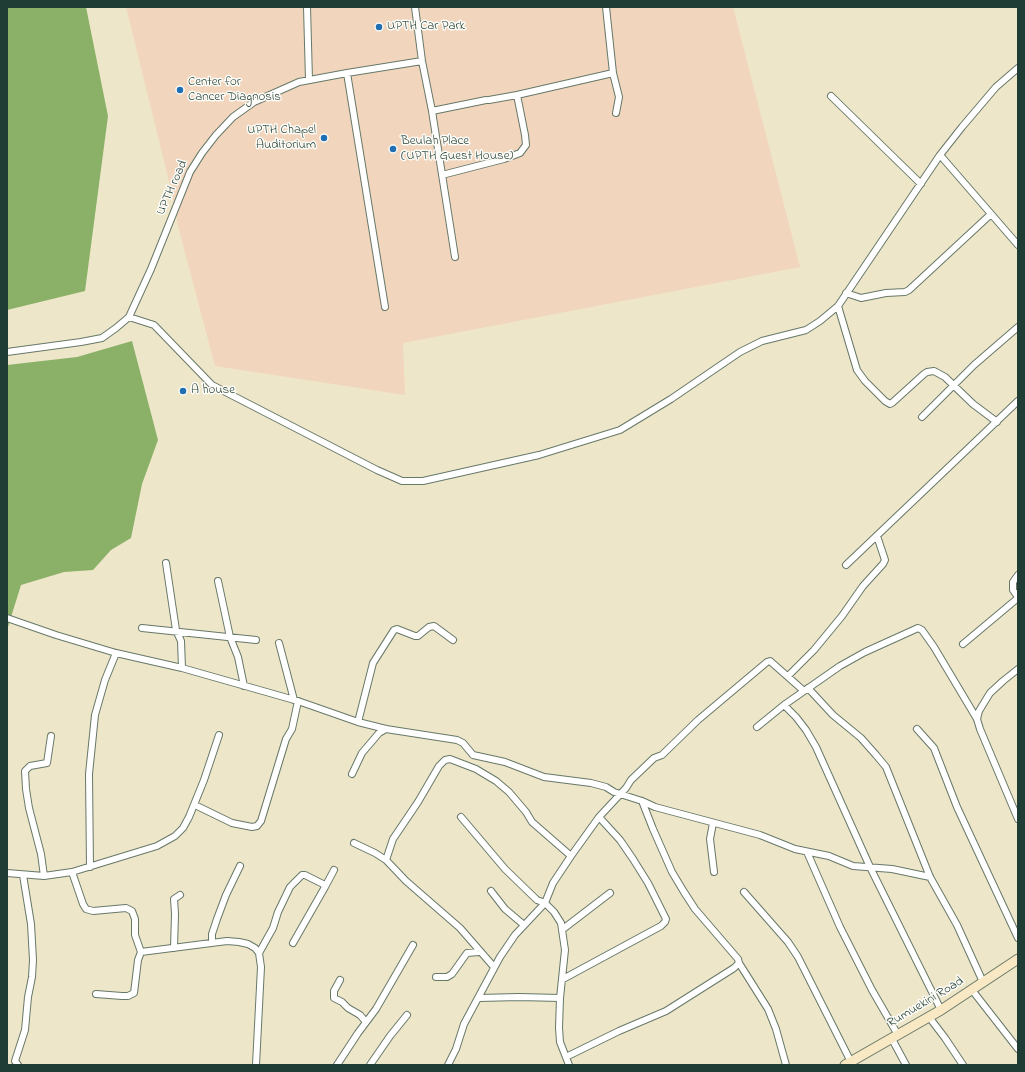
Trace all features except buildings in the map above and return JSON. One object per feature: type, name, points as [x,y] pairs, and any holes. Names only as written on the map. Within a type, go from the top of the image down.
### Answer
[{"type":"street","points":[[307,7],[309,80]]},
{"type":"street","points":[[415,7],[422,61],[432,111],[455,257]]},
{"type":"street","points":[[606,7],[613,73],[619,97],[616,113]]},
{"type":"street","name":"UPTH road","points":[[7,352],[102,338],[129,317],[151,269],[190,172],[216,135],[233,117],[254,102],[278,91],[309,80],[422,61]]},
{"type":"street","points":[[129,317],[154,325],[212,386],[377,470],[402,481],[423,481],[539,455],[620,430],[671,399],[740,352],[762,341],[806,330],[820,321],[838,306],[940,155],[996,86],[1018,68]]},
{"type":"street","points":[[346,73],[386,307]]},
{"type":"street","points":[[432,111],[518,95],[613,73]]},
{"type":"street","points":[[442,175],[504,159],[520,153],[526,145],[518,95]]},
{"type":"street","points":[[831,96],[921,184]]},
{"type":"street","points":[[940,155],[1018,245]]},
{"type":"street","points":[[846,293],[861,298],[886,293],[905,292],[909,290],[992,214]]},
{"type":"street","points":[[838,306],[857,370],[865,381],[889,403],[892,403],[927,372],[938,372],[954,385],[973,404],[997,422]]},
{"type":"street","points":[[922,417],[954,385],[1018,327]]},
{"type":"street","points":[[846,565],[1018,402]]},
{"type":"street","points":[[788,676],[814,650],[842,616],[863,586],[883,564],[885,560],[876,536]]},
{"type":"street","points":[[166,563],[176,630],[181,641],[182,668]]},
{"type":"street","points":[[963,644],[1018,598],[1013,590],[1013,582],[1018,575]]},
{"type":"street","points":[[218,581],[230,637],[238,657],[244,686]]},
{"type":"street","points":[[7,618],[56,635],[116,653],[182,668],[296,700],[358,722],[386,729],[457,740],[463,743],[473,755],[505,762],[544,777],[591,783],[606,787],[614,792],[642,800],[655,807],[760,835],[795,849],[829,856],[853,866],[892,869],[930,876]]},
{"type":"street","points":[[358,722],[373,663],[394,630],[397,629],[418,636],[429,627],[434,626],[453,640]]},
{"type":"street","points":[[142,628],[256,640]]},
{"type":"street","points":[[757,727],[784,705],[825,676],[865,652],[918,628],[922,630],[934,647],[977,719],[980,730],[1018,819]]},
{"type":"street","points":[[194,805],[232,822],[252,827],[257,826],[261,821],[286,739],[292,729],[296,700],[280,643]]},
{"type":"street","points":[[90,867],[90,774],[95,715],[105,680],[116,653]]},
{"type":"street","points":[[448,1065],[456,1049],[464,1024],[494,967],[514,935],[545,902],[553,883],[600,817],[631,780],[654,758],[662,755],[698,720],[770,661],[861,738],[886,767],[930,876],[957,925],[983,982]]},
{"type":"street","points":[[977,719],[979,711],[990,693],[1018,669]]},
{"type":"street","points":[[784,705],[806,730],[816,748],[870,867],[942,1010]]},
{"type":"street","points":[[352,774],[362,753],[379,733],[386,729]]},
{"type":"street","points":[[917,729],[934,748],[957,807],[1018,938]]},
{"type":"street","points":[[7,873],[44,876],[72,872],[157,846],[180,832],[190,817],[219,735]]},
{"type":"street","points":[[44,876],[41,854],[29,808],[25,771],[30,766],[48,763],[52,736]]},
{"type":"street","points":[[386,860],[393,839],[418,802],[439,766],[445,760],[450,759],[476,769],[501,785],[526,812],[532,822],[571,856]]},
{"type":"street","points":[[642,800],[652,829],[672,872],[684,892],[695,910],[738,959],[739,963],[768,1009],[776,1029],[786,1065]]},
{"type":"street","points":[[461,817],[505,869],[536,900],[545,902],[561,923],[565,950],[560,998],[560,1042],[569,1065]]},
{"type":"street","points":[[563,979],[661,926],[666,919],[648,883],[633,859],[620,840],[600,817]]},
{"type":"street","points":[[713,823],[710,839],[714,872]]},
{"type":"street","points":[[354,843],[386,860],[406,881],[460,928],[479,952],[494,967]]},
{"type":"street","points":[[806,852],[840,926],[895,1037],[906,1065]]},
{"type":"street","points":[[212,942],[212,934],[217,919],[226,895],[240,866]]},
{"type":"street","points":[[293,943],[326,887],[334,870]]},
{"type":"street","points":[[72,872],[86,909],[93,911],[126,908],[132,912],[135,919],[135,935],[141,952],[138,960],[134,993],[132,995],[122,996],[96,994]]},
{"type":"street","points":[[18,1065],[15,1061],[25,1030],[33,960],[31,924],[22,875]]},
{"type":"street","points":[[259,953],[273,928],[278,912],[294,882],[302,875],[305,875],[326,887]]},
{"type":"street","points":[[491,891],[505,909],[524,925]]},
{"type":"street","points":[[744,892],[788,942],[798,957],[848,1064]]},
{"type":"street","points":[[563,930],[610,893]]},
{"type":"street","points":[[174,948],[174,899],[180,895]]},
{"type":"street","points":[[141,952],[212,942],[238,942],[248,944],[255,948],[259,953],[261,967],[256,1065]]},
{"type":"street","points":[[337,1065],[388,989],[413,945]]},
{"type":"street","points":[[436,977],[447,977],[452,974],[467,953],[479,952]]},
{"type":"street","name":"Rumuekini Road","points":[[848,1064],[942,1010],[1018,959]]},
{"type":"street","points":[[566,1057],[619,1031],[666,1011],[734,968],[739,963]]},
{"type":"street","points":[[340,980],[334,991],[334,998],[360,1015],[366,1022]]},
{"type":"street","points":[[972,990],[1018,1049]]},
{"type":"street","points":[[479,998],[560,998]]},
{"type":"street","points":[[370,1065],[407,1015]]},
{"type":"street","points":[[929,1018],[945,1038],[963,1065]]},
{"type":"shaded area","points":[[126,7],[733,7],[800,267],[403,343],[405,395],[215,366],[178,226],[172,193]]},
{"type":"green space","points":[[7,7],[86,7],[108,116],[85,291],[7,310]]},
{"type":"green space","points":[[132,341],[158,440],[142,484],[131,538],[111,550],[93,570],[64,572],[21,585],[7,630],[7,365],[77,357]]},
{"type":"place","name":"UPTH Car Park","points":[[379,27]]},
{"type":"place","name":"Center for Cancer Diagnosis","points":[[180,90]]},
{"type":"place","name":"UPTH Chapel Auditorium","points":[[324,138]]},
{"type":"place","name":"Beulah Place (UPTH Guest House)","points":[[393,149]]},
{"type":"place","name":"A house","points":[[183,391]]}]
